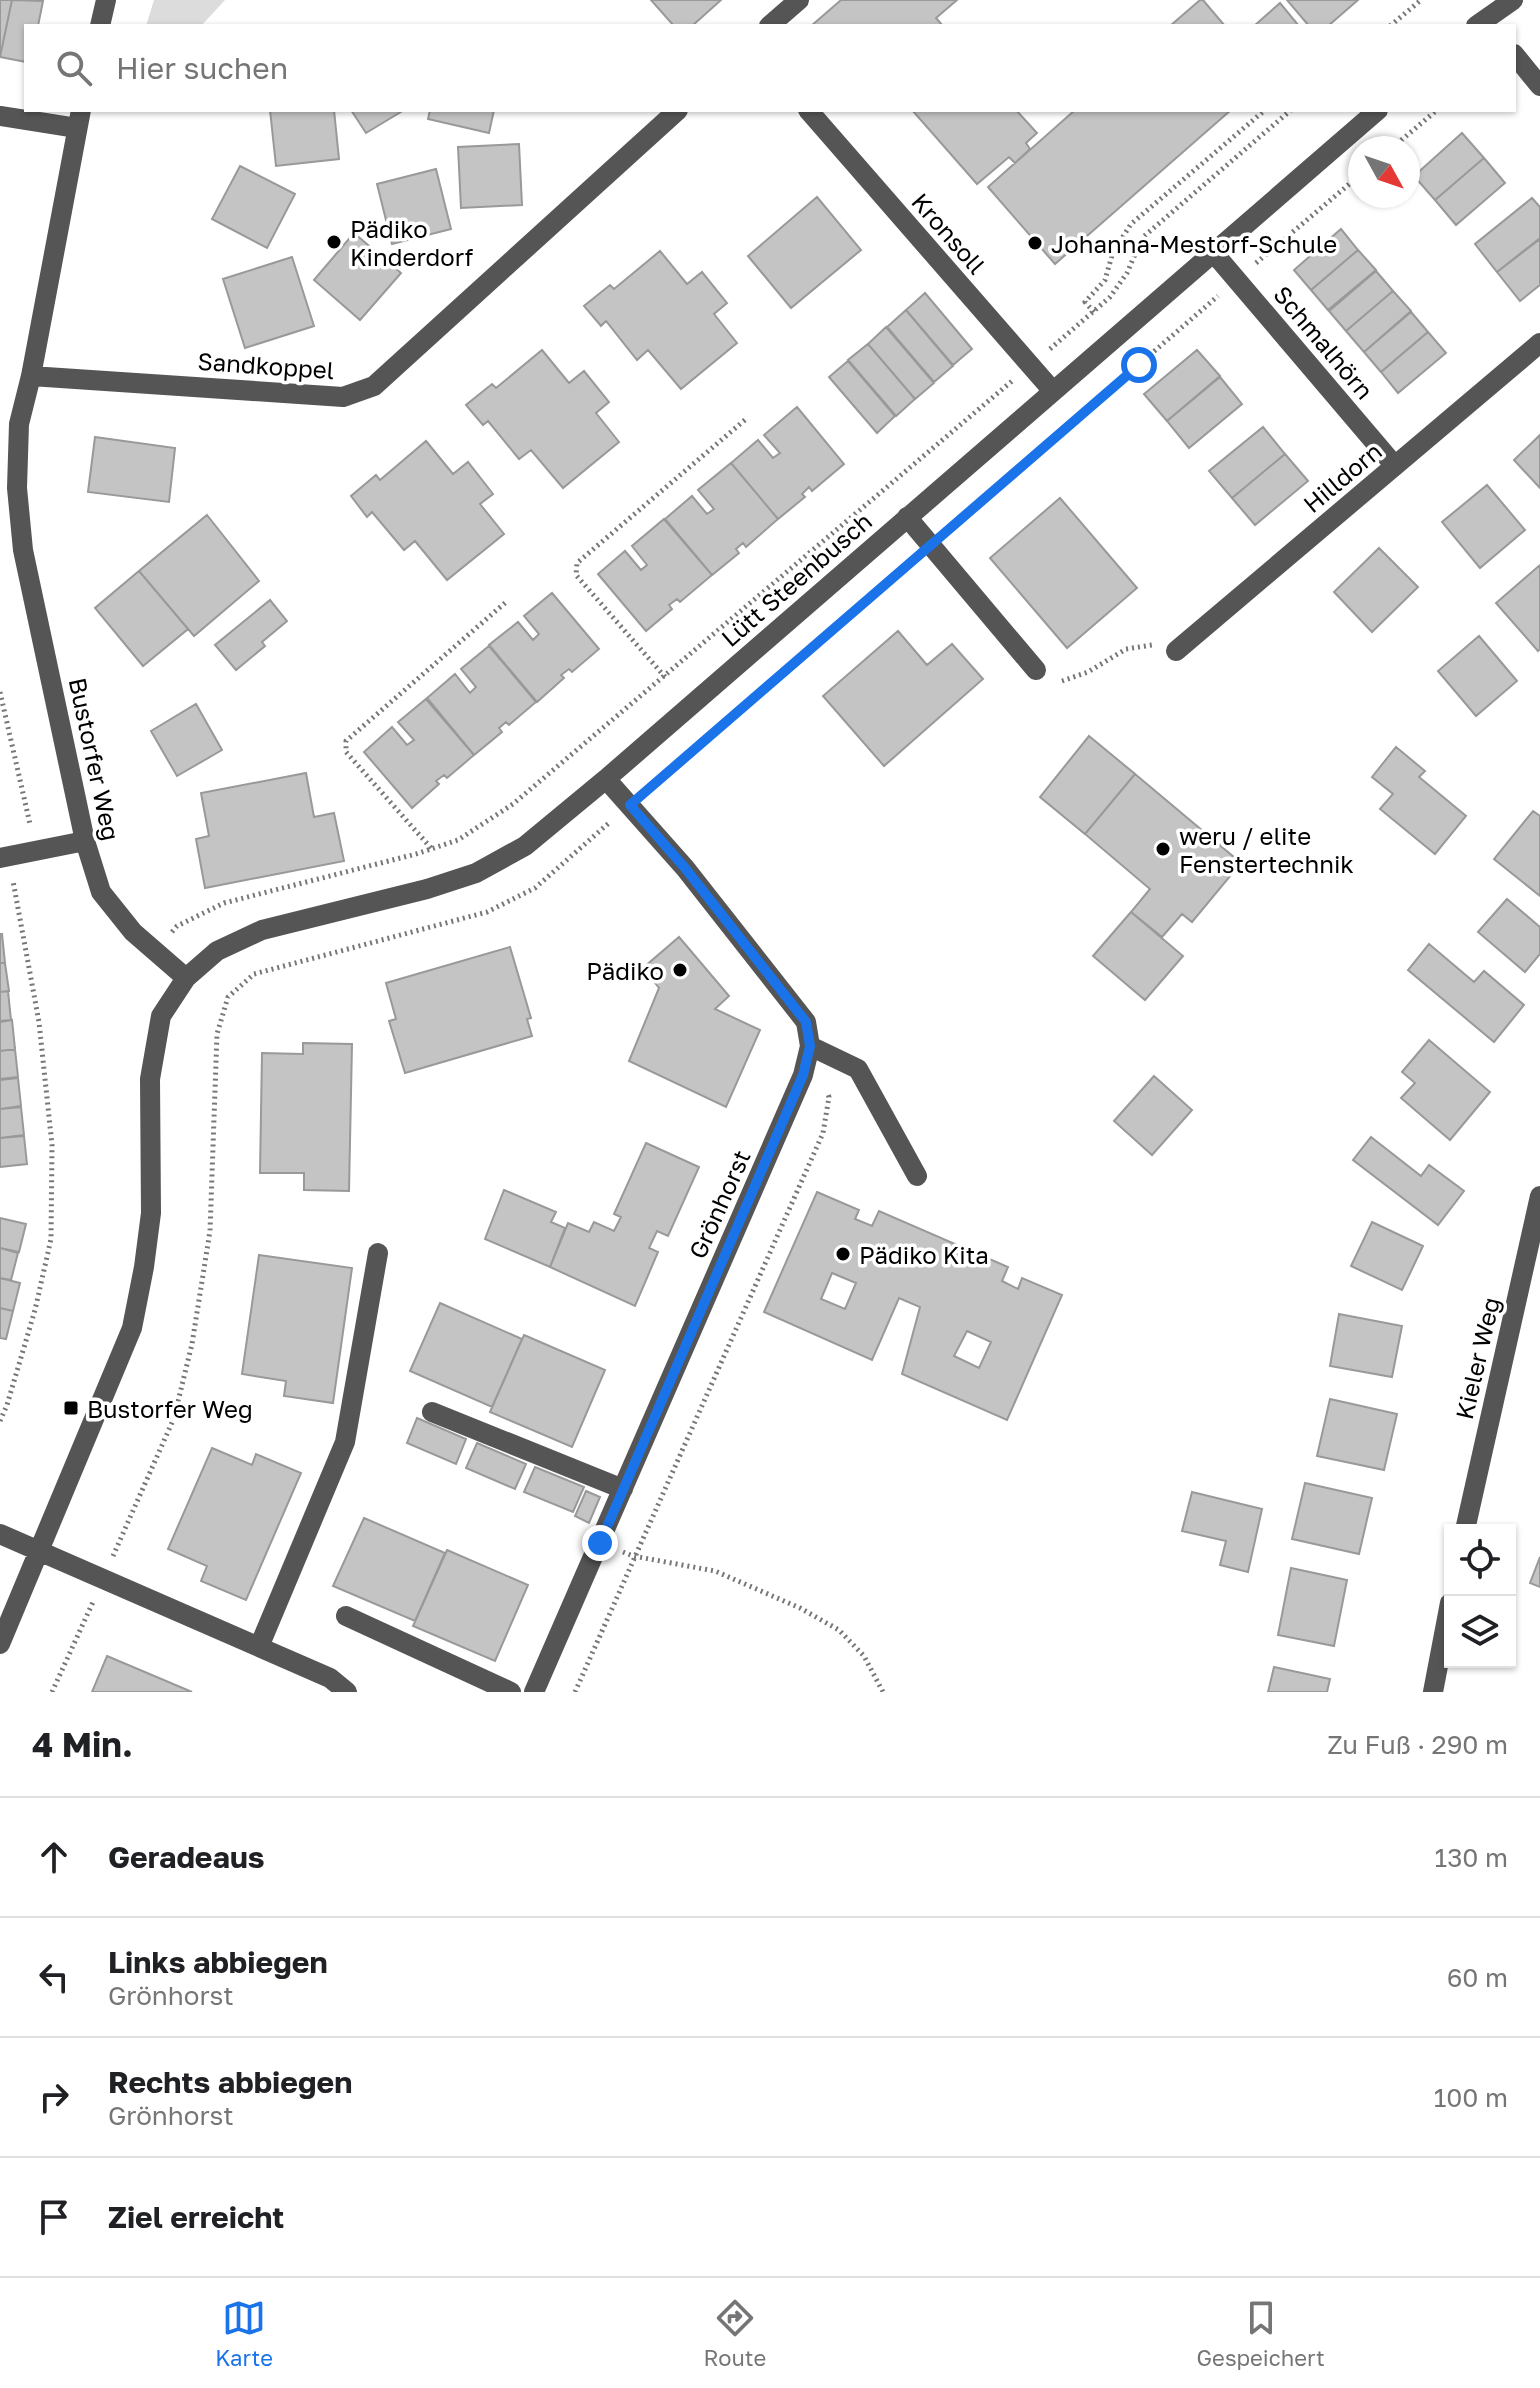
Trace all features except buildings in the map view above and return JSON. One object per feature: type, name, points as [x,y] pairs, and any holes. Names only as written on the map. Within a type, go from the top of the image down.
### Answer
[{"type":"street","points":[[100,24],[106,0]]},
{"type":"street","points":[[771,24],[799,0]]},
{"type":"street","points":[[1484,24],[1513,0]]},
{"type":"street","points":[[1516,56],[1540,86]]},
{"type":"street","name":"Sandkoppel","points":[[31,376],[343,397],[374,386],[676,112]]},
{"type":"street","name":"Kronsoll","points":[[810,112],[1052,390]]},
{"type":"street","name":"Lütt Steenbusch","points":[[186,978],[217,951],[262,930],[427,889],[476,873],[525,846],[1376,112]]},
{"type":"street","points":[[0,116],[79,119]]},
{"type":"street","name":"Bustorfer Weg","points":[[79,119],[8,488],[85,841],[101,892],[133,932],[186,978]]},
{"type":"street","name":"Schmalhörn","points":[[1213,252],[1395,466]]},
{"type":"street","name":"Hilldorn","points":[[1176,651],[1540,343]]},
{"type":"street","points":[[907,517],[1036,670]]},
{"type":"street","points":[[606,779],[685,868],[806,1022],[810,1046],[858,1069],[917,1176]]},
{"type":"street","points":[[4,858],[85,841]]},
{"type":"street","points":[[0,1644],[132,1328],[151,1213],[150,1079],[161,1016],[186,978]]},
{"type":"street","name":"Grönhorst","points":[[534,1692],[803,1075],[810,1046]]},
{"type":"street","name":"Kieler Weg","points":[[1466,1524],[1540,1196]]},
{"type":"street","points":[[259,1647],[345,1442],[378,1253]]},
{"type":"street","points":[[432,1412],[623,1489]]},
{"type":"street","points":[[0,1534],[330,1678],[347,1692]]},
{"type":"street","points":[[346,1616],[511,1692]]},
{"type":"street","points":[[1433,1692],[1444,1634]]},
{"type":"path","points":[[1392,24],[1421,0]]},
{"type":"path","points":[[1094,312],[1085,302],[1105,280],[1113,252],[1131,224],[1263,112]]},
{"type":"path","points":[[155,951],[177,926],[224,903],[458,840],[513,804],[1094,312],[1110,297],[1127,273],[1142,238],[1289,112]]},
{"type":"path","points":[[1406,136],[1435,112]]},
{"type":"path","points":[[52,1692],[174,1418],[192,1344],[210,1231],[217,1034],[228,997],[254,974],[487,912],[535,888],[1348,185]]},
{"type":"path","points":[[665,677],[576,575],[577,563],[746,419]]},
{"type":"path","points":[[431,848],[346,752],[346,741],[506,602]]},
{"type":"path","points":[[1036,670],[1046,679],[1062,681],[1088,672],[1126,649],[1153,644],[1176,651]]},
{"type":"path","points":[[0,692],[36,851]]},
{"type":"path","points":[[0,1421],[35,1310],[51,1239],[52,1145],[39,1022],[4,858]]},
{"type":"path","points":[[575,1692],[823,1133],[829,1097],[810,1046]]},
{"type":"path","points":[[600,1543],[633,1556],[715,1571],[800,1608],[839,1630],[864,1656],[883,1692]]},
{"type":"shaded area","points":[[154,0],[225,0],[203,24],[147,24]]},
{"type":"place","name":"Pädiko Kinderdorf","points":[[334,242]]},
{"type":"place","name":"Johanna-Mestorf-Schule","points":[[1035,243]]},
{"type":"place","name":"weru / elite Fenstertechnik","points":[[1163,849]]},
{"type":"place","name":"Pädiko","points":[[680,970]]},
{"type":"place","name":"Pädiko Kita","points":[[843,1254]]},
{"type":"place","name":"Bustorfer Weg","points":[[71,1408]]},
{"type":"route","points":[[600,1543],[803,1075],[810,1046],[806,1022],[685,868],[630,805],[1139,365]]}]
